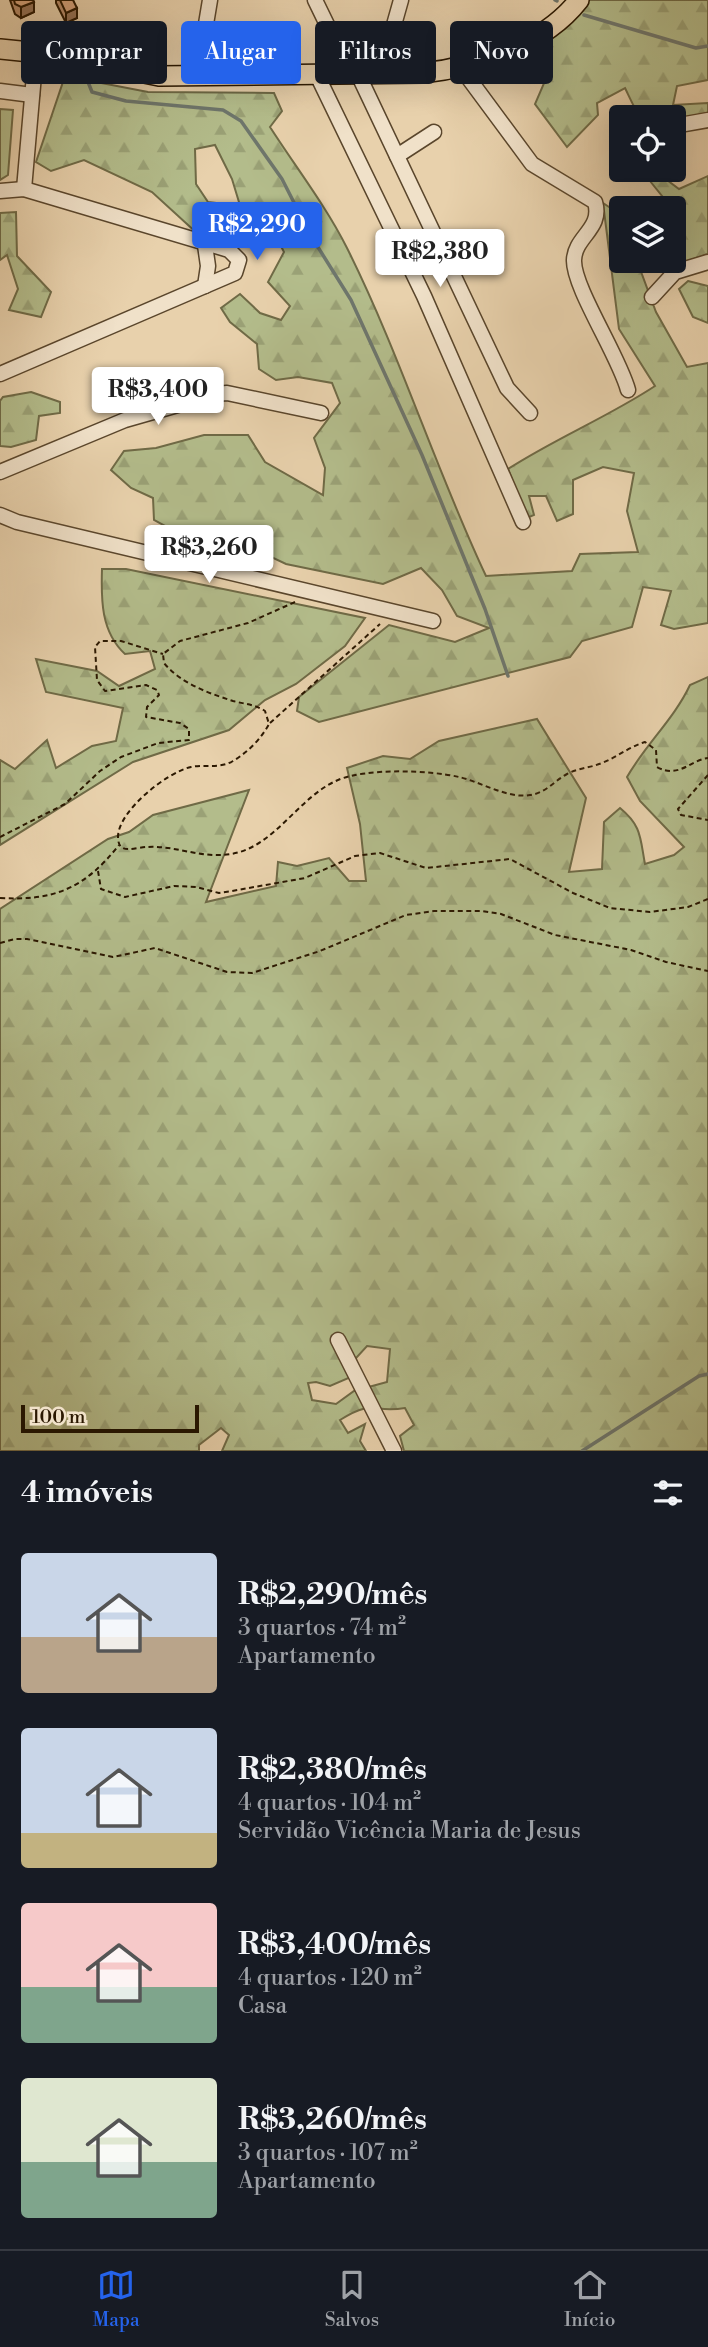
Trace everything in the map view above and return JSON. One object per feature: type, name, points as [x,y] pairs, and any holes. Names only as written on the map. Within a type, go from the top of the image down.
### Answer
[{"type":"main road","points":[[553,22],[579,0]]},
{"type":"main road","points":[[0,49],[21,51]]},
{"type":"street","points":[[206,21],[209,0]]},
{"type":"street","points":[[315,0],[326,21]]},
{"type":"street","points":[[395,21],[401,0]]},
{"type":"street","points":[[23,189],[33,84]]},
{"type":"street","points":[[321,84],[424,296],[523,522]]},
{"type":"street","points":[[359,84],[397,156],[507,388],[530,413]]},
{"type":"street","points":[[473,84],[532,164],[595,202],[598,213],[593,228],[578,247],[574,261],[579,280],[623,372],[628,390]]},
{"type":"street","points":[[0,91],[32,95]]},
{"type":"street","points":[[686,124],[708,120]]},
{"type":"street","points":[[397,156],[434,132]]},
{"type":"street","points":[[0,191],[23,189],[229,250],[239,260],[235,273],[0,373]]},
{"type":"street","points":[[205,245],[208,266],[205,286]]},
{"type":"street","points":[[652,297],[675,272],[708,262]]},
{"type":"street","points":[[0,472],[125,419],[216,394],[227,393],[321,413]]},
{"type":"street","points":[[0,515],[17,522],[433,621]]},
{"type":"street","points":[[338,1340],[394,1451]]},
{"type":"path","points":[[163,654],[180,641],[261,618],[315,591]]},
{"type":"path","points":[[394,611],[269,724],[251,747],[232,761],[223,765],[185,769],[158,782],[126,819],[118,835],[120,844],[130,851],[155,846],[206,855],[246,850],[267,836],[317,792],[352,776],[428,773],[457,776],[516,795],[529,796],[542,792],[574,771],[600,765],[645,743],[656,750],[657,767],[663,770],[678,771],[708,758]]},
{"type":"path","points":[[0,837],[65,803],[100,771],[121,757],[158,743],[189,740],[189,729],[180,723],[146,717],[147,707],[159,695],[157,690],[146,685],[104,691],[97,680],[95,648],[100,641],[121,641],[163,654]]},
{"type":"path","points":[[163,654],[164,663],[181,678],[204,692],[257,706],[265,711],[269,724]]},
{"type":"path","points":[[708,775],[678,809],[681,815],[708,820]]},
{"type":"path","points":[[0,898],[26,900],[77,886],[98,871],[120,844]]},
{"type":"path","points":[[98,871],[102,888],[125,897],[174,886],[219,893],[266,886],[305,878],[368,853],[380,853],[426,868],[457,867],[498,858],[510,859],[573,893],[610,908],[650,912],[688,907],[708,899]]},
{"type":"path","points":[[0,943],[27,939],[113,957],[155,948],[227,972],[252,973],[320,951],[406,915],[434,911],[481,911],[501,914],[555,935],[631,950],[666,962],[708,971]]},
{"type":"green space","points":[[587,0],[708,0],[708,80],[677,86],[673,105],[634,105],[625,88],[597,103],[598,115],[567,147],[535,104],[544,84],[553,84],[553,26]]},
{"type":"green space","points":[[62,84],[106,84],[148,92],[274,93],[282,111],[270,127],[347,248],[384,329],[486,576],[572,571],[580,554],[638,552],[627,511],[634,473],[603,467],[573,480],[573,514],[557,521],[546,496],[529,496],[534,515],[527,518],[508,469],[655,386],[619,329],[612,273],[641,273],[656,312],[687,367],[708,363],[708,623],[674,629],[661,625],[671,591],[643,587],[632,627],[582,641],[570,657],[319,722],[297,711],[299,697],[389,625],[455,642],[489,628],[457,616],[442,590],[421,568],[383,584],[286,564],[269,556],[272,544],[261,542],[233,556],[211,534],[185,537],[154,520],[153,498],[131,488],[111,470],[124,451],[156,448],[204,435],[248,435],[265,462],[323,495],[325,468],[314,438],[340,403],[332,383],[298,377],[276,380],[259,369],[257,344],[230,322],[221,308],[240,294],[260,313],[281,320],[290,306],[268,282],[284,252],[269,223],[242,212],[232,179],[215,145],[195,149],[196,184],[208,202],[224,204],[225,221],[199,235],[152,192],[84,160],[51,171],[36,162]]},
{"type":"green space","points":[[708,103],[708,113],[686,118],[686,105],[673,105]]},
{"type":"green space","points":[[0,109],[13,110],[8,175],[0,180]]},
{"type":"green space","points":[[708,176],[708,254],[686,262],[686,196],[662,196],[651,182],[670,182],[679,189]]},
{"type":"green space","points":[[603,203],[609,207],[609,250]]},
{"type":"green space","points":[[16,212],[17,256],[51,292],[41,317],[9,310],[18,289],[7,255],[0,260],[0,213]]},
{"type":"green space","points":[[688,281],[708,286],[708,323],[693,317],[679,289]]},
{"type":"green space","points":[[31,392],[60,402],[60,413],[39,416],[36,440],[11,447],[0,446],[0,401],[3,397]]},
{"type":"green space","points":[[102,569],[126,569],[365,618],[345,646],[296,684],[265,700],[229,730],[133,762],[0,845],[0,760],[15,769],[47,740],[56,768],[92,746],[116,741],[123,708],[46,692],[36,659],[97,671],[119,686],[155,669],[150,651],[125,654],[111,636],[104,615]]},
{"type":"green space","points":[[708,677],[708,1451],[404,1451],[400,1436],[414,1425],[405,1408],[367,1408],[340,1420],[348,1433],[365,1424],[360,1441],[366,1451],[222,1451],[229,1435],[221,1428],[199,1445],[199,1451],[0,1451],[0,909],[108,839],[129,832],[153,815],[249,790],[206,902],[276,886],[278,862],[297,866],[329,858],[349,881],[366,881],[360,824],[347,768],[383,756],[410,759],[439,741],[537,719],[586,798],[569,872],[602,869],[604,822],[620,808],[636,827],[645,864],[674,855],[684,847],[640,801],[627,777],[690,685]],"holes":[[[367,1346],[390,1349],[387,1382],[354,1391],[336,1404],[312,1400],[308,1383],[330,1386],[358,1374],[356,1358]]]},
{"type":"building","points":[[14,0],[34,2],[21,7],[15,4]]},
{"type":"building","points":[[60,0],[73,0],[77,8],[66,13]]},
{"type":"waterway","points":[[584,15],[696,48],[708,46]]},
{"type":"waterway","points":[[89,84],[92,92],[126,101],[223,110],[241,121],[282,179],[311,236],[351,300],[422,455],[485,609],[508,676]]},
{"type":"waterway","points":[[582,1451],[699,1376],[708,1374]]}]
